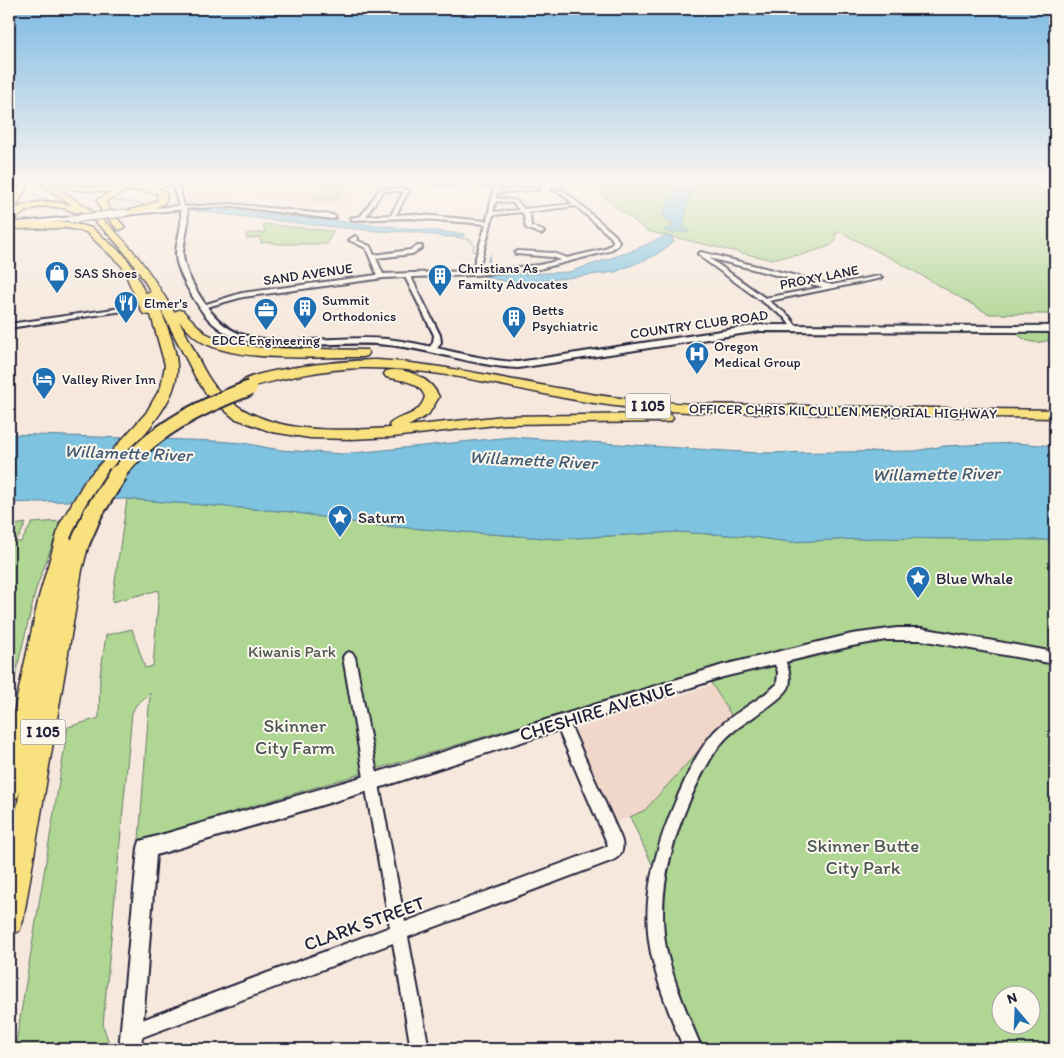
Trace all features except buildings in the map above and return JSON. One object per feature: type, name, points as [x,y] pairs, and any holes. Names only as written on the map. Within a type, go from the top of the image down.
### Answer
[{"type":"highway","points":[[72,543],[69,524],[91,485],[152,415],[170,380],[171,365],[164,344],[127,266],[120,257],[92,232]]},
{"type":"highway","points":[[117,232],[147,257],[217,386],[228,399],[256,416],[288,425],[314,429],[367,429],[405,423],[418,417],[427,409],[432,401],[432,393],[426,386],[410,378],[376,372],[339,370]]},
{"type":"highway","points":[[120,234],[148,276],[211,390],[218,398],[239,414],[278,428],[324,434],[366,434],[512,420],[719,415]]},
{"type":"highway","points":[[137,262],[162,330],[164,344]]},
{"type":"highway","points":[[179,313],[200,335],[228,347],[259,351],[388,354],[443,363],[557,392]]},
{"type":"highway","name":"OFFICER CHRIS KILCULLEN MEMORIAL HIGHWAY","points":[[248,386],[304,369],[342,364],[377,364],[421,367],[632,405],[689,408],[1055,414]]},
{"type":"highway","name":"OFFICER CHRIS KILCULLEN MEMORIAL HIGHWAY","points":[[248,386],[305,374],[375,368],[417,372],[590,405],[650,412],[719,415],[1055,420]]},
{"type":"highway","name":"I 105","points":[[9,789],[49,597],[72,543],[111,480],[133,455],[158,434],[190,414],[248,386]]},
{"type":"highway","name":"I 105","points":[[9,922],[73,570],[72,543]]},
{"type":"street","name":"COUNTRY CLUB ROAD","points":[[184,232],[180,260],[203,306],[218,325],[235,335],[245,338],[284,341],[385,341],[484,362],[518,365],[737,330],[794,327],[1055,329]]},
{"type":"street","points":[[475,273],[482,244],[487,232]]},
{"type":"street","name":"SAND AVENUE","points":[[203,306],[240,295],[381,276],[475,273],[539,266],[610,248],[616,242],[608,232]]},
{"type":"street","points":[[355,238],[352,240],[367,246],[381,276]]},
{"type":"street","points":[[373,257],[412,252],[420,247]]},
{"type":"street","name":"SAND AVENUE","points":[[518,252],[553,255],[567,260]]},
{"type":"street","points":[[794,327],[786,317],[701,254],[832,287]]},
{"type":"street","points":[[407,275],[437,335],[438,339],[432,350]]},
{"type":"street","name":"PROXY LANE","points":[[763,300],[879,278]]},
{"type":"street","points":[[9,326],[121,310]]},
{"type":"street","name":"CHESHIRE AVENUE","points":[[131,1041],[147,848],[372,782],[778,656],[875,635],[904,632],[932,635],[1055,658]]},
{"type":"street","points":[[693,1049],[672,995],[659,951],[656,918],[662,859],[672,826],[701,761],[720,736],[737,720],[783,686],[784,672],[778,656]]},
{"type":"street","points":[[349,657],[420,1049]]},
{"type":"street","name":"CLARK STREET","points":[[131,1041],[399,932],[611,853],[616,847],[615,841],[562,722]]},
{"type":"shaded area","points":[[713,685],[731,715],[645,811],[613,823],[571,731]]},
{"type":"green space","points":[[332,232],[327,244],[261,243],[260,237],[247,239],[246,234]]},
{"type":"green space","points":[[653,232],[839,232],[835,234],[836,241],[830,246],[801,255],[768,259]]},
{"type":"green space","points":[[841,232],[1055,232],[1055,314],[989,314],[898,262]]},
{"type":"green space","points":[[1015,332],[1055,333],[1055,336],[1050,335],[1055,339],[1034,342],[1025,340]]},
{"type":"green space","name":"Skinner Butte City Park","points":[[127,499],[292,512],[370,525],[558,539],[677,532],[744,536],[790,542],[878,538],[1055,540],[1055,1049],[700,1049],[678,993],[667,951],[663,911],[665,892],[630,817],[645,810],[731,715],[704,671],[139,840],[150,693],[136,705],[132,713],[103,1025],[109,1043],[108,1049],[15,1049],[68,727],[99,718],[100,676],[106,635],[132,629],[145,668],[153,666],[159,590],[112,602]]},
{"type":"green space","points":[[61,521],[36,589],[9,702],[9,526],[26,523],[19,537],[14,541],[21,542],[32,523]]},
{"type":"water","points":[[418,232],[447,232],[463,234],[465,236],[445,237]]},
{"type":"water","points":[[666,236],[672,237],[674,242],[654,256],[615,272],[517,284],[482,276],[569,272],[629,252]]},
{"type":"water","name":"Willamette River","points":[[9,434],[215,441],[243,443],[280,450],[344,454],[511,437],[758,453],[914,451],[944,446],[1014,443],[1055,446],[1055,540],[878,538],[790,542],[744,536],[677,532],[558,539],[370,525],[292,512],[127,499],[9,503]]},
{"type":"waterway","points":[[454,237],[471,240],[474,246],[472,251],[475,252]]},
{"type":"waterway","points":[[489,259],[490,254]]},
{"type":"waterway","points":[[488,269],[489,258]]},
{"type":"place","name":"SAS Shoes","points":[[57,294]]},
{"type":"place","name":"Christians As Familty Advocates","points":[[440,297]]},
{"type":"place","name":"Elmer's","points":[[126,324]]},
{"type":"place","name":"Summit Orthodonics","points":[[305,329]]},
{"type":"place","name":"EDCE Engineering","points":[[266,331]]},
{"type":"place","name":"Betts Psychiatric","points":[[514,339]]},
{"type":"place","name":"Oregon Medical Group","points":[[697,375]]},
{"type":"place","name":"Valley River Inn","points":[[44,400]]},
{"type":"place","name":"Saturn","points":[[340,538]]},
{"type":"place","name":"Blue Whale","points":[[918,599]]},
{"type":"park label","name":"Kiwanis Park","points":[[292,651]]},
{"type":"park label","name":"Skinner City Farm","points":[[295,736]]}]
